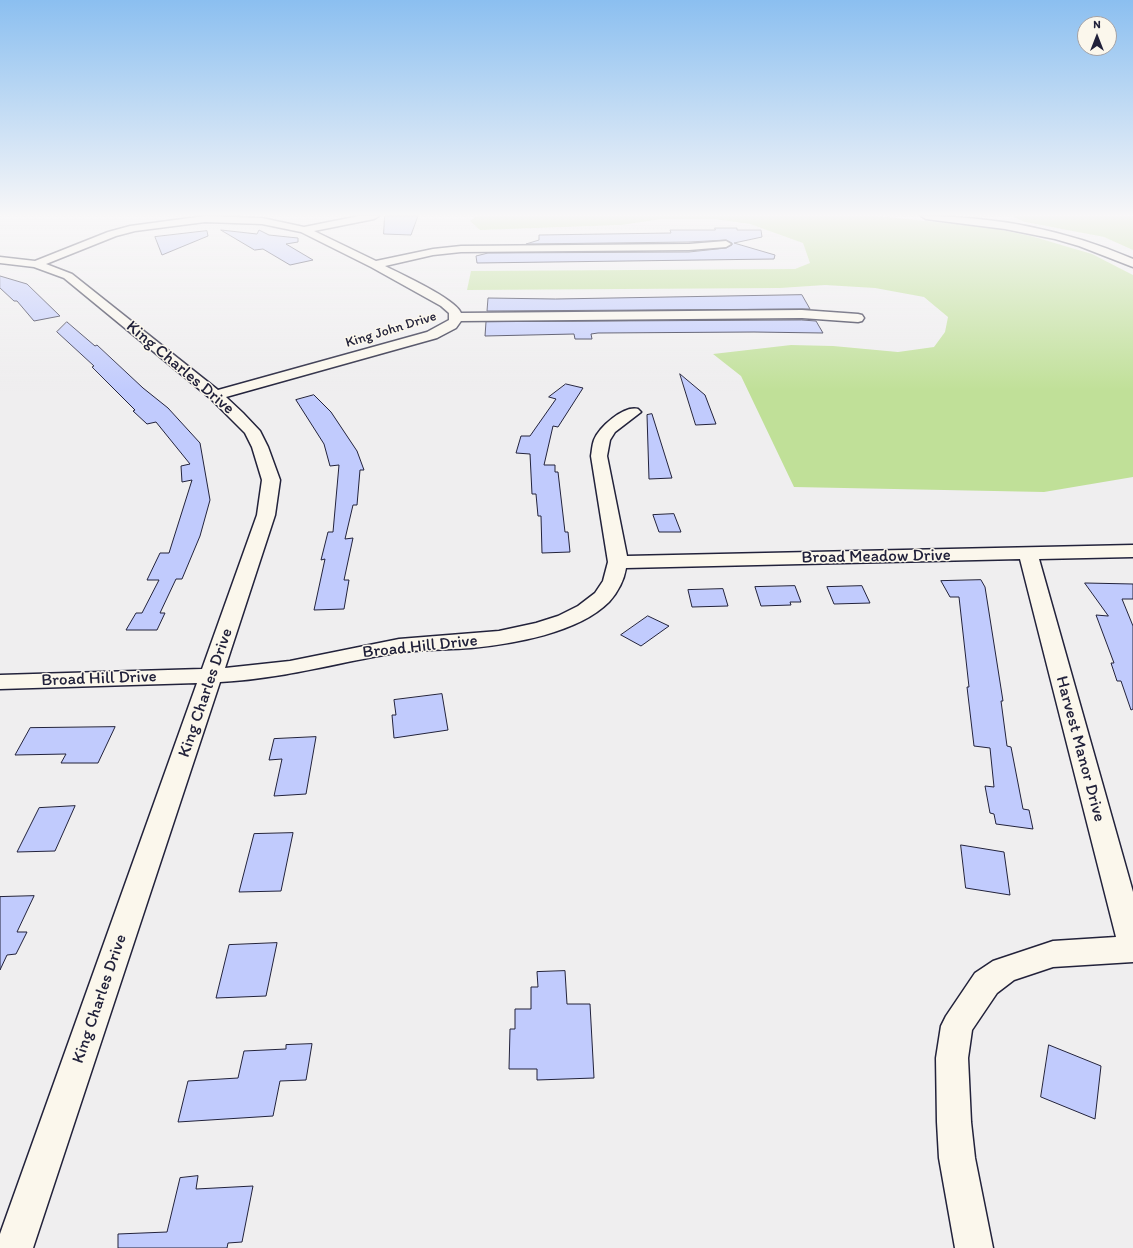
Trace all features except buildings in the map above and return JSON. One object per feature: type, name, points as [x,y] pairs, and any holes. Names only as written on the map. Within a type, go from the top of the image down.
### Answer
[{"type":"street","name":"King Charles Drive","points":[[14,1248],[266,515],[271,480],[262,453],[252,431],[238,416],[215,395],[68,276],[63,274]]},
{"type":"street","name":"King John Drive","points":[[215,395],[432,335],[451,325],[456,317],[455,312],[445,303],[392,274]]},
{"type":"street","points":[[456,317],[802,314],[858,318]]},
{"type":"street","name":"Broad Hill Drive","points":[[0,682],[212,675],[280,670],[369,650],[429,642],[479,640],[517,635],[572,617],[594,605],[609,590],[618,571],[618,562],[599,456],[602,440],[609,429],[633,412]]},
{"type":"street","name":"Broad Meadow Drive","points":[[618,562],[1133,551]]},
{"type":"street","name":"Harvest Manor Drive","points":[[1028,554],[1133,944]]},
{"type":"street","points":[[974,1248],[957,1158],[954,1122],[952,1058],[957,1026],[986,983],[1004,970],[1053,954],[1133,949]]},
{"type":"green space","points":[[470,274],[1132,274],[1133,275],[1133,477],[1044,492],[794,487],[741,376],[713,354],[791,345],[833,346],[898,352],[934,347],[945,332],[948,317],[924,297],[875,288],[825,285],[780,288],[467,290]]}]
